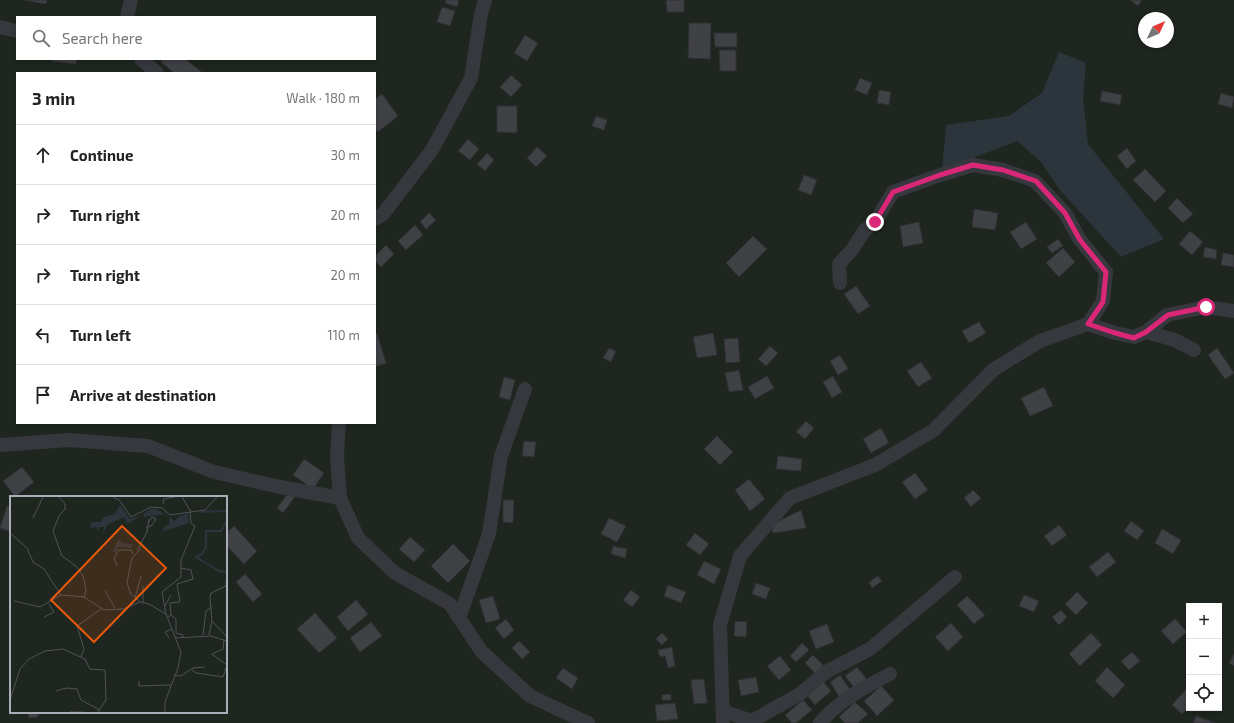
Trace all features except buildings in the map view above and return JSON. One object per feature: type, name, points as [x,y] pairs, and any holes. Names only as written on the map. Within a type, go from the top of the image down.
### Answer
[{"type":"street","points":[[127,16],[131,0]]},
{"type":"street","points":[[376,218],[383,214],[432,150],[471,78],[480,14],[485,0]]},
{"type":"street","points":[[0,27],[16,32]]},
{"type":"street","points":[[142,60],[156,72]]},
{"type":"street","points":[[840,283],[839,264],[852,250],[864,231],[875,222],[893,192],[973,165],[1003,170],[1036,181],[1065,213],[1080,240],[1106,272],[1103,302],[1088,324],[1040,341],[993,370],[934,430],[875,465],[790,498],[740,556],[720,625],[723,717],[752,721],[800,694],[826,672],[870,649],[956,576]]},
{"type":"street","points":[[1088,324],[1134,338],[1146,332],[1168,315],[1206,307],[1234,311]]},
{"type":"street","points":[[1146,332],[1175,340],[1194,350]]},
{"type":"street","points":[[459,618],[489,534],[501,456],[525,389]]},
{"type":"street","points":[[339,424],[337,456],[340,498],[358,538],[395,573],[450,604],[481,651],[530,696],[588,723]]},
{"type":"street","points":[[0,445],[69,440],[148,446],[214,472],[275,486],[340,498]]},
{"type":"street","points":[[820,723],[829,712],[864,688],[890,674]]},
{"type":"shaded area","points":[[0,0],[1234,0],[1234,723],[0,723]]},
{"type":"shaded area","points":[[1059,52],[1086,63],[1083,98],[1088,144],[1164,239],[1121,257],[1059,189],[1041,162],[1017,141],[942,170],[946,125],[1009,116],[1042,93]]},
{"type":"route","points":[[875,222],[893,192],[973,165],[1003,170],[1036,181],[1065,213],[1080,240],[1106,272],[1103,302],[1088,324],[1134,338],[1146,332],[1168,315],[1206,307]]}]
